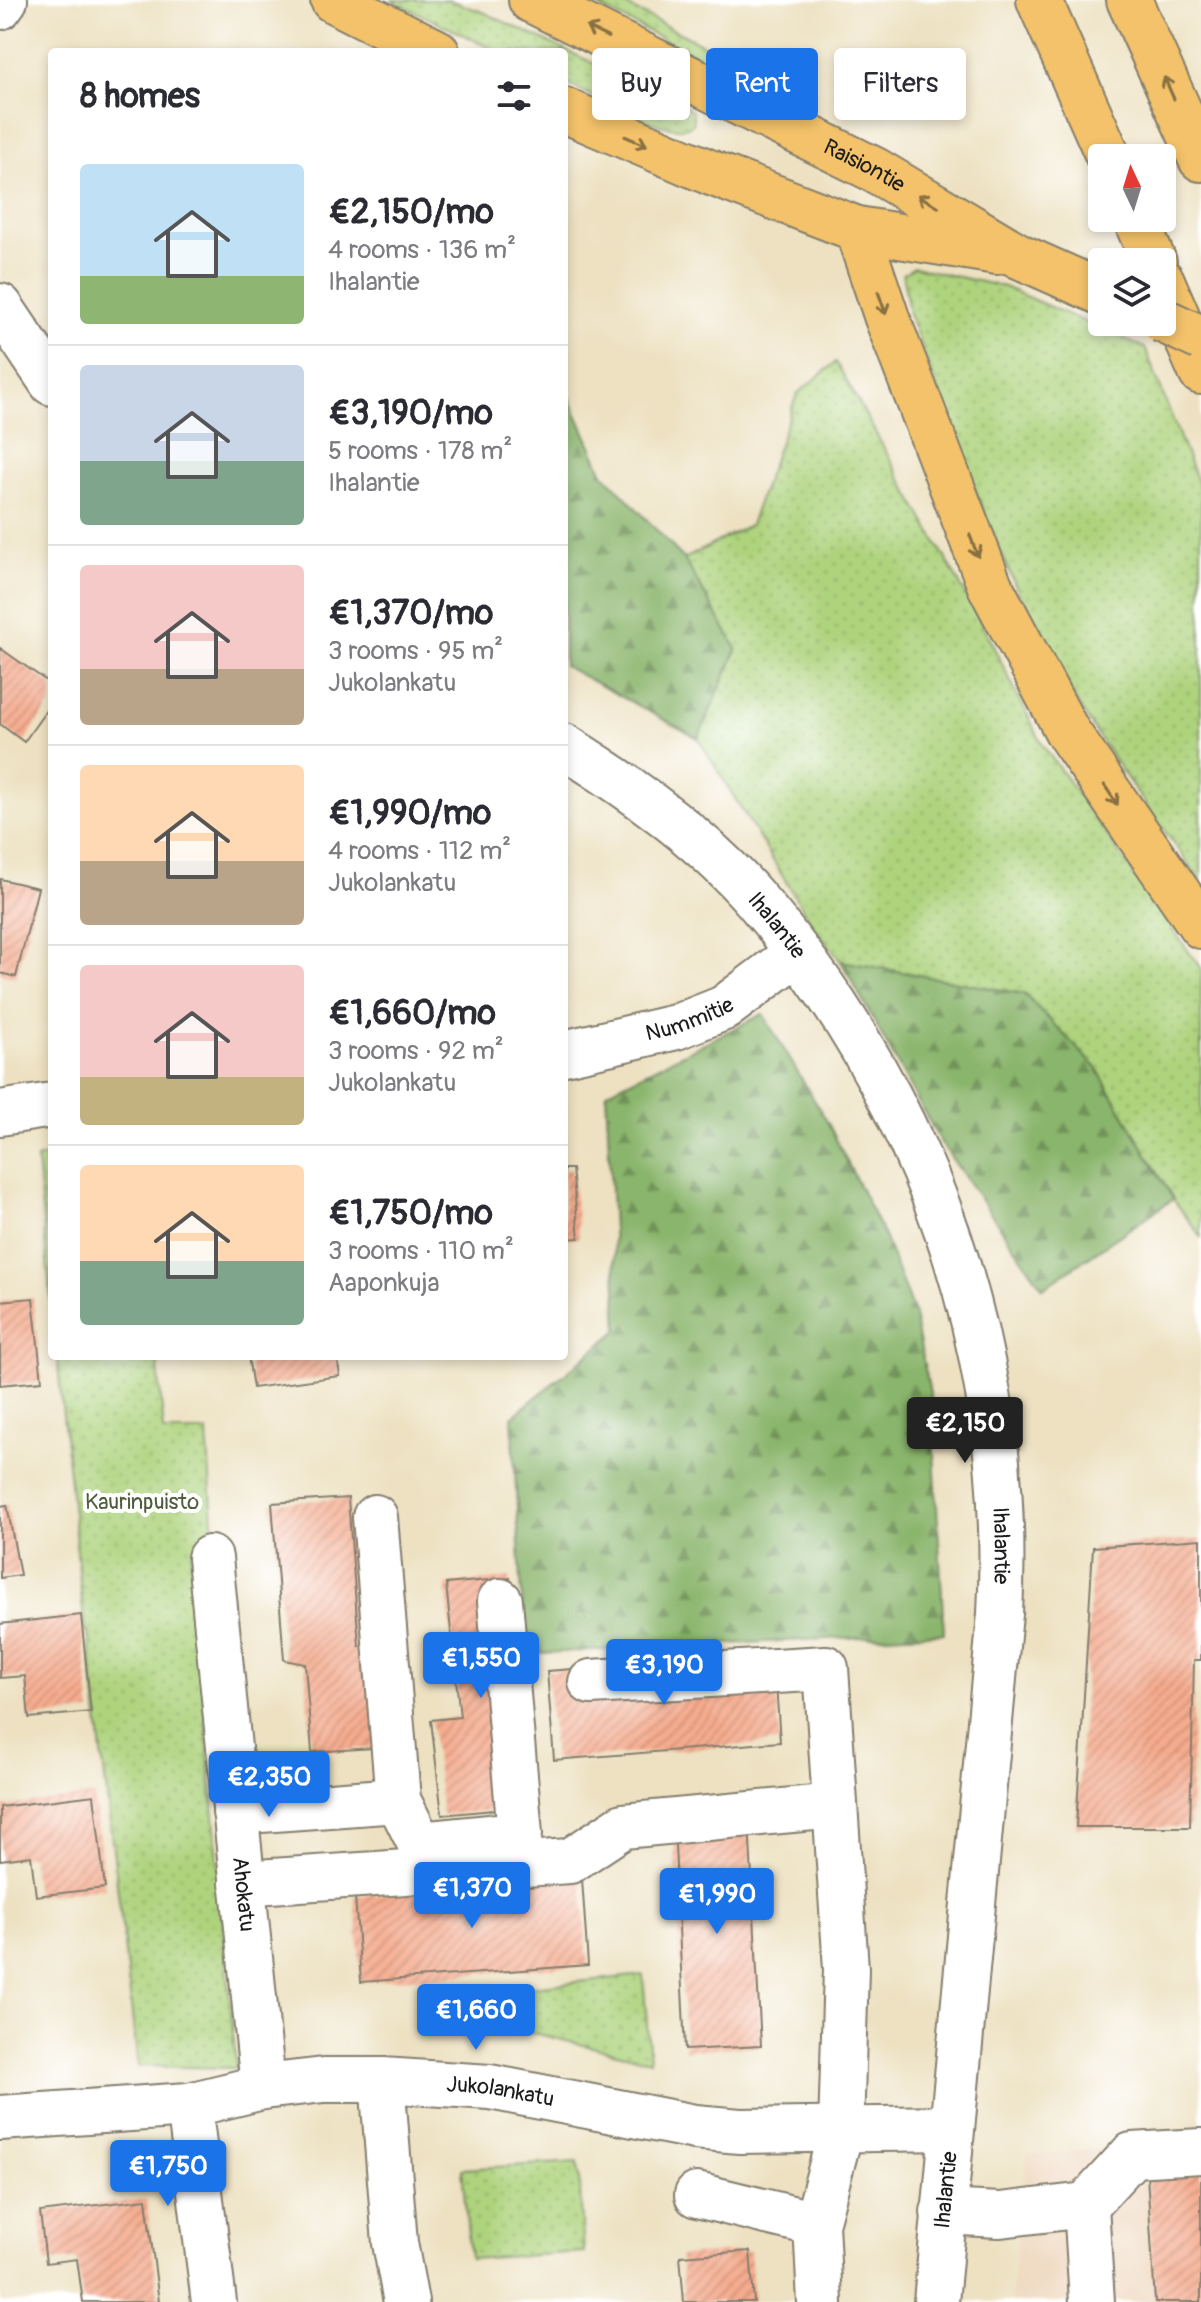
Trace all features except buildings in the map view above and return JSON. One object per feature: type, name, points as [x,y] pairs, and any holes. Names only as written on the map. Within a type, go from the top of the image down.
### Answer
[{"type":"main road","points":[[333,0],[429,48]]},
{"type":"main road","name":"Raisiontie","points":[[531,0],[875,170],[1019,256],[1088,287]]},
{"type":"main road","points":[[1039,0],[1103,144]]},
{"type":"main road","points":[[1129,0],[1201,159]]},
{"type":"main road","name":"Raisiontie","points":[[568,112],[709,172],[857,229],[1019,256]]},
{"type":"main road","points":[[857,229],[887,318],[990,586],[1067,731],[1201,926]]},
{"type":"main road","points":[[1176,314],[1201,372]]},
{"type":"main road","points":[[1176,326],[1201,338]]},
{"type":"street","points":[[0,7],[5,0]]},
{"type":"street","points":[[0,306],[48,377]]},
{"type":"street","name":"Ihalantie","points":[[568,748],[608,773],[705,851],[755,899],[838,1006],[876,1073],[946,1223],[986,1371],[998,1456],[1004,1538],[1000,1614],[936,2302]]},
{"type":"street","name":"Nummitie","points":[[568,1052],[638,1038],[724,1008],[797,953]]},
{"type":"street","points":[[0,1113],[48,1106]]},
{"type":"street","points":[[375,1517],[398,1800],[420,1844],[520,1834],[500,1601]]},
{"type":"street","name":"Ahokatu","points":[[210,1558],[263,2087]]},
{"type":"street","points":[[591,1682],[826,1668],[846,1969],[841,2130],[816,2224],[820,2302]]},
{"type":"street","points":[[235,1812],[398,1800]]},
{"type":"street","points":[[242,1883],[570,1861],[623,1826],[835,1806]]},
{"type":"street","name":"Jukolankatu","points":[[0,2118],[189,2105],[263,2087],[324,2080],[382,2080],[490,2087],[695,2127],[841,2130],[952,2128]]},
{"type":"street","points":[[382,2080],[395,2243],[406,2302]]},
{"type":"street","points":[[189,2105],[214,2302]]},
{"type":"street","points":[[943,2212],[1000,2215],[1086,2205],[1132,2155],[1201,2151]]},
{"type":"street","points":[[697,2195],[816,2224]]},
{"type":"street","points":[[1086,2205],[1092,2302]]},
{"type":"shaded area","points":[[1201,2139],[1201,2302],[1010,2302],[1027,2155]]},
{"type":"green space","points":[[391,0],[449,0],[561,48],[491,48]]},
{"type":"green space","points":[[586,0],[615,0],[709,48],[706,48],[706,59],[702,59],[690,53],[690,48],[680,48]]},
{"type":"green space","points":[[568,51],[592,62],[592,96],[568,84]]},
{"type":"green space","points":[[690,110],[693,112],[693,124],[682,128],[644,120],[690,120]]},
{"type":"green space","points":[[914,267],[1004,287],[1088,323],[1088,336],[1117,336],[1145,348],[1201,492],[1201,881],[1090,724],[1035,626],[977,494],[909,314],[903,274]]},
{"type":"green space","points":[[836,362],[982,624],[1042,744],[1201,969],[1201,1237],[1173,1199],[1096,1067],[1024,994],[841,961],[815,929],[698,738],[737,649],[684,559],[750,525],[797,394]]},
{"type":"green space","points":[[568,394],[603,473],[684,559],[737,649],[698,738],[568,668]]},
{"type":"green space","points":[[841,961],[1024,994],[1096,1067],[1173,1199],[1043,1288],[941,1143]]},
{"type":"green space","points":[[763,1014],[829,1125],[884,1236],[913,1311],[931,1398],[944,1633],[525,1654],[512,1417],[618,1330],[606,1092]]},
{"type":"green space","points":[[48,1155],[48,1270],[37,1159]]},
{"type":"green space","name":"Kaurinpuisto","points":[[57,1360],[157,1360],[164,1432],[207,1432],[214,1536],[191,1553],[236,2068],[138,2066],[88,1631],[85,1631]]},
{"type":"green space","points":[[643,1975],[650,2061],[516,2029],[512,1989]]},
{"type":"green space","points":[[578,2162],[584,2252],[470,2259],[462,2169]]}]
